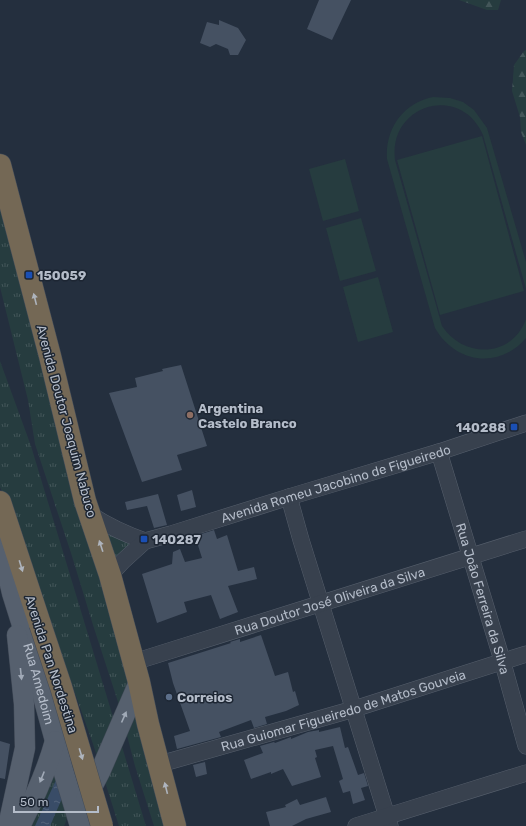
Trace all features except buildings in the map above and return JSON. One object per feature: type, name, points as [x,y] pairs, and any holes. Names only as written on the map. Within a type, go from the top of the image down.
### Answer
[{"type":"highway","name":"Avenida Doutor Joaquim Nabuco","points":[[0,165],[50,356],[85,501],[110,575],[137,672],[148,724],[160,764]]},
{"type":"highway","name":"Avenida Pan Nordestina","points":[[0,502],[61,687],[102,826]]},
{"type":"highway","points":[[160,764],[175,826]]},
{"type":"main road","name":"Rua Amedoim","points":[[0,541],[12,593],[34,660],[76,822]]},
{"type":"main road","points":[[8,826],[25,748],[24,704],[12,593]]},
{"type":"main road","points":[[76,822],[100,772],[137,672]]},
{"type":"main road","points":[[20,826],[37,788],[55,741]]},
{"type":"main road","points":[[63,770],[71,775],[86,779],[92,778],[100,772]]},
{"type":"street","name":"Avenida Romeu Jacobino de Figueiredo","points":[[144,540],[171,534],[289,496],[439,452],[526,423]]},
{"type":"street","name":"Rua João Ferreira da Silva","points":[[439,452],[502,660],[526,746]]},
{"type":"street","points":[[289,496],[389,821]]},
{"type":"street","points":[[90,515],[104,524],[128,535],[144,540],[110,575]]},
{"type":"street","name":"Rua Doutor José Oliveira da Silva","points":[[137,672],[321,603],[526,539]]},
{"type":"street","name":"Rua Guiomar Figueiredo de Matos Gouveia","points":[[160,764],[354,709],[502,660],[526,654]]},
{"type":"street","points":[[356,826],[389,821],[526,773]]},
{"type":"green space","points":[[459,0],[501,0],[498,10],[487,10]]},
{"type":"green space","points":[[526,50],[526,145],[521,132],[520,117],[512,91],[514,65]]},
{"type":"green space","points":[[433,97],[450,98],[463,102],[474,110],[487,128],[526,262],[526,289],[483,135],[473,119],[459,109],[444,105],[428,107],[414,114],[403,125],[396,141],[395,160],[442,326],[451,337],[462,344],[475,349],[487,350],[499,347],[510,341],[519,332],[526,319],[526,338],[515,348],[503,355],[491,358],[478,358],[465,355],[454,349],[444,340],[435,328],[387,159],[389,138],[398,119],[413,105],[422,100]]},
{"type":"green space","points":[[482,136],[524,291],[440,315],[397,160]]},
{"type":"green space","points":[[345,159],[359,211],[323,221],[309,169]]},
{"type":"green space","points":[[0,201],[169,826],[154,826],[135,766],[119,705],[35,444],[28,400],[0,287]]},
{"type":"green space","points":[[361,218],[376,271],[340,281],[326,228]]},
{"type":"green space","points":[[378,277],[393,332],[358,342],[343,287]]},
{"type":"green space","points":[[0,361],[31,446],[146,826],[119,826],[93,744],[13,518],[0,487]]},
{"type":"green space","points":[[104,524],[139,542],[111,572]]},
{"type":"green space","points":[[49,767],[60,772],[71,806],[65,824],[64,826],[23,826]]},
{"type":"water","points":[[56,780],[63,796],[50,826],[35,826]]},
{"type":"place","name":"150059","points":[[29,275]]},
{"type":"place","name":"Argentina Castelo Branco","points":[[190,415]]},
{"type":"place","name":"140288","points":[[514,427]]},
{"type":"place","name":"140287","points":[[144,539]]},
{"type":"place","name":"Correios","points":[[169,697]]}]
